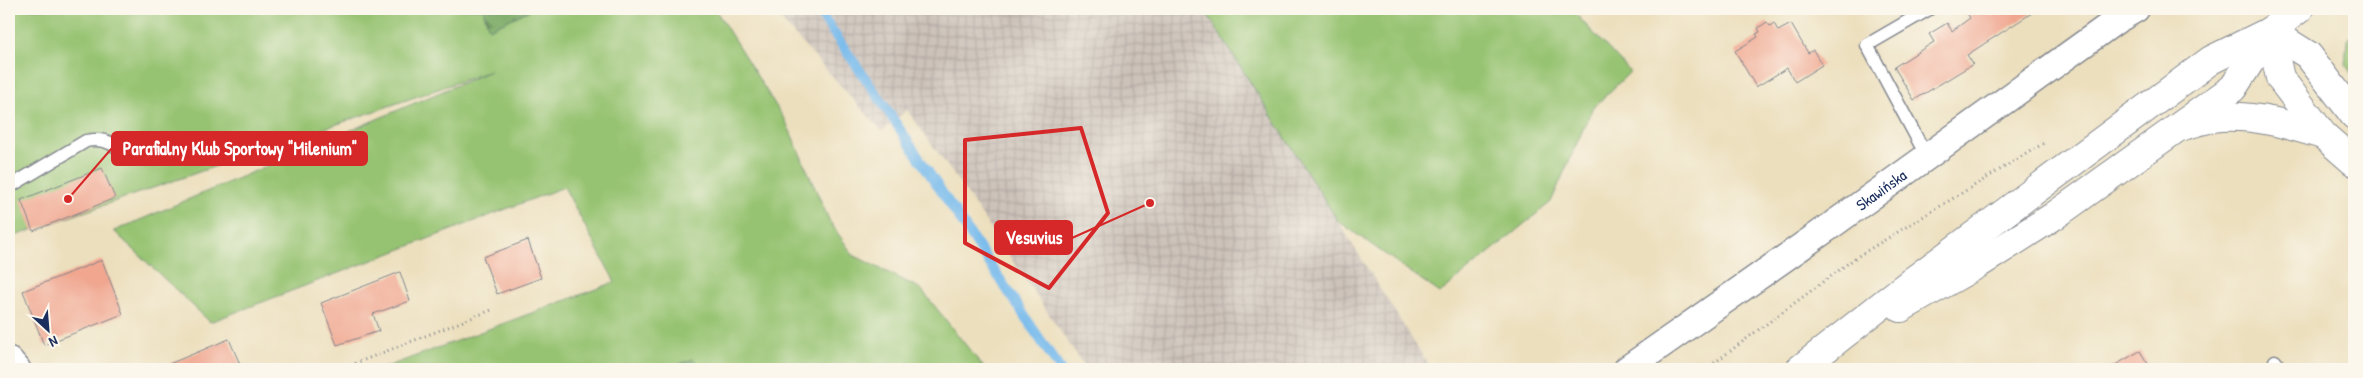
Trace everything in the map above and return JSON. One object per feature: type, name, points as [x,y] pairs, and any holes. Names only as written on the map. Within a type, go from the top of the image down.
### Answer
[{"type":"main road","points":[[1800,369],[1828,349],[1911,282],[2210,60],[2270,30],[2299,9]]},
{"type":"main road","points":[[2270,30],[2308,55],[2354,115]]},
{"type":"main road","points":[[1828,349],[1996,252],[2054,216],[2233,88],[2270,30]]},
{"type":"main road","points":[[2270,30],[2280,78],[2323,135],[2354,162]]},
{"type":"main road","points":[[2180,126],[2220,117],[2244,117],[2274,120],[2323,135]]},
{"type":"street","name":"Skawińska","points":[[1627,369],[2117,20],[2136,9]]},
{"type":"street","points":[[9,360],[17,369]]},
{"type":"lane","points":[[1927,157],[1867,45],[1929,9]]},
{"type":"lane","points":[[9,187],[86,141],[97,139],[107,142],[118,147],[124,156]]},
{"type":"path","points":[[1706,369],[1855,258],[2047,140]]},
{"type":"path","points":[[341,369],[494,309]]},
{"type":"highlighted area","points":[[1081,128],[1108,213],[1049,288],[965,243],[965,140]]},
{"type":"shaded area","points":[[771,9],[1204,9],[1431,369],[1086,369],[961,185],[907,110],[882,131]]},
{"type":"green space","points":[[9,9],[483,9],[489,29],[532,9],[715,9],[786,122],[830,222],[853,255],[921,289],[985,369],[705,369],[693,359],[667,369],[381,369],[615,282],[564,187],[210,322],[114,231],[490,71],[9,238]]},
{"type":"green space","points":[[483,9],[532,9],[489,29]]},
{"type":"green space","points":[[1204,9],[1571,9],[1630,72],[1592,109],[1551,202],[1440,293],[1338,221]]},
{"type":"green space","points":[[2354,30],[2354,77],[2345,64],[2347,40]]},
{"type":"green space","points":[[693,359],[704,369],[667,369]]},
{"type":"building","points":[[2038,9],[1967,55],[1973,64],[1914,100],[1894,67],[1934,42],[1929,34],[1947,23],[1952,31],[1970,18],[1965,10]]},
{"type":"building","points":[[1767,22],[1770,26],[1774,23],[1778,31],[1791,24],[1808,53],[1813,50],[1822,65],[1795,82],[1787,68],[1756,87],[1735,51],[1758,37],[1756,34],[1760,32],[1758,28]]},
{"type":"building","points":[[102,168],[115,198],[33,231],[21,200]]},
{"type":"building","points":[[528,240],[541,278],[497,294],[483,257]]},
{"type":"building","points":[[102,260],[123,314],[44,345],[23,291]]},
{"type":"building","points":[[400,272],[410,301],[373,314],[379,331],[337,345],[321,303]]},
{"type":"building","points":[[229,339],[242,369],[157,369]]},
{"type":"building","points":[[2140,351],[2151,369],[2108,369]]},
{"type":"waterway","points":[[817,9],[879,98],[1060,369]]},
{"type":"place","name":"Parafialny Klub Sportowy \"Milenium\"","points":[[68,199]]},
{"type":"place","name":"Vesuvius","points":[[1150,203]]}]
